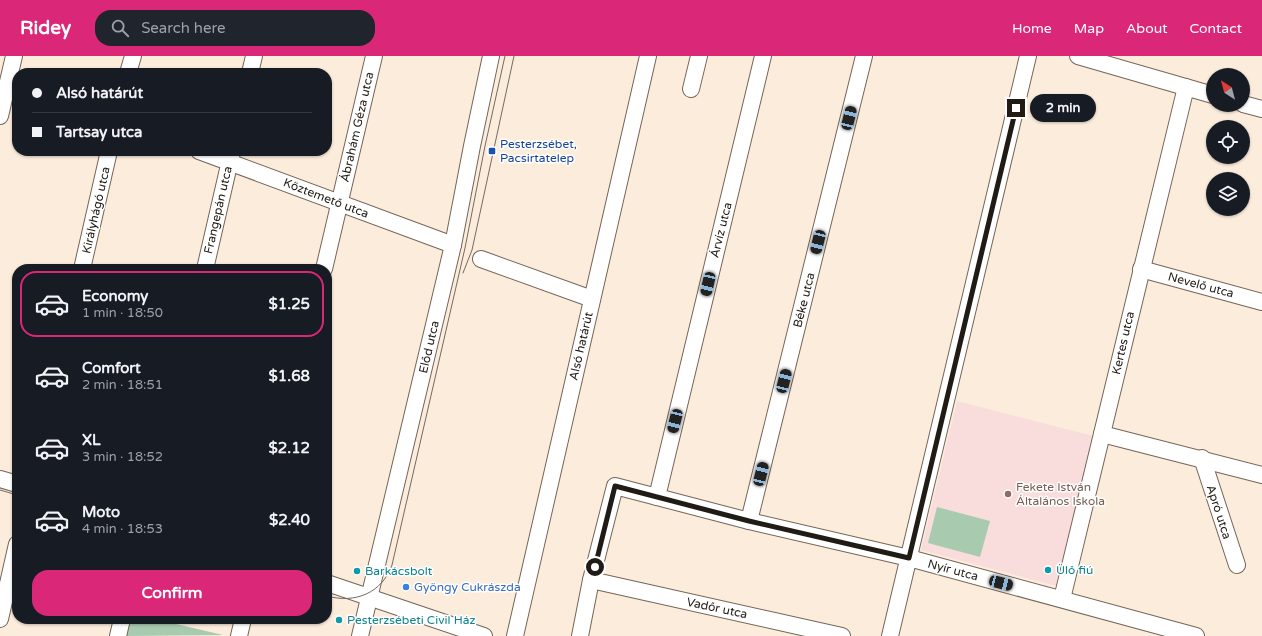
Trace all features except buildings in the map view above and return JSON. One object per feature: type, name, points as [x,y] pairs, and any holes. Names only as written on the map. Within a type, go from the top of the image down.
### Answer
[{"type":"street","points":[[0,116],[14,56]]},
{"type":"street","points":[[129,68],[133,56]]},
{"type":"street","points":[[251,68],[254,56]]},
{"type":"street","name":"Ábrahám Géza utca","points":[[325,264],[374,56]]},
{"type":"street","name":"Előd utca","points":[[360,636],[370,599],[452,245],[491,56]]},
{"type":"street","name":"Alsó határút","points":[[515,636],[648,56]]},
{"type":"street","points":[[691,88],[699,56]]},
{"type":"street","name":"Árvíz utca","points":[[657,497],[763,56]]},
{"type":"street","name":"Béke utca","points":[[749,521],[864,56]]},
{"type":"street","points":[[890,636],[1028,56]]},
{"type":"street","points":[[1078,56],[1206,93]]},
{"type":"street","name":"Kertes utca","points":[[1062,599],[1186,87]]},
{"type":"street","points":[[1250,106],[1262,109]]},
{"type":"street","name":"Királyhágó utca","points":[[83,264],[108,156]]},
{"type":"street","name":"Köztemető utca","points":[[231,156],[340,203],[452,245]]},
{"type":"street","name":"Frangepán utca","points":[[206,264],[231,156]]},
{"type":"street","points":[[481,259],[592,299]]},
{"type":"street","name":"Nevelő utca","points":[[1141,269],[1262,302]]},
{"type":"street","points":[[1102,434],[1202,458],[1262,475]]},
{"type":"street","name":"Apró utca","points":[[1202,458],[1237,565]]},
{"type":"street","points":[[0,479],[12,483]]},
{"type":"street","name":"Nyír utca","points":[[591,580],[615,486],[749,521],[909,558],[1196,636]]},
{"type":"street","points":[[0,618],[12,566]]},
{"type":"street","points":[[580,636],[591,580]]},
{"type":"street","name":"Vadőr utca","points":[[591,580],[842,636]]},
{"type":"street","points":[[332,585],[370,599],[484,636]]},
{"type":"street","points":[[118,636],[121,624]]},
{"type":"street","points":[[239,636],[241,624]]},
{"type":"shaded area","name":"Fekete István Általános Iskola","points":[[957,401],[1097,437],[1056,586],[921,550]]},
{"type":"green space","points":[[937,507],[990,521],[980,557],[928,543]]},
{"type":"green space","points":[[129,624],[176,624],[223,635],[126,636]]},
{"type":"tram line","points":[[332,597],[348,598],[366,594],[382,583],[392,565],[465,248],[485,146],[505,56]]},
{"type":"tram line","points":[[463,273],[472,250],[514,56]]},
{"type":"tram line","points":[[0,490],[12,494]]},
{"type":"place","name":"Pesterzsébet, Pacsirtatelep","points":[[492,151]]},
{"type":"place","name":"Fekete István Általános Iskola","points":[[1008,494]]},
{"type":"place","name":"Ülő fiú","points":[[1048,570]]},
{"type":"place","name":"Barkácsbolt","points":[[357,571]]},
{"type":"place","name":"Gyöngy Cukrászda","points":[[406,587]]},
{"type":"place","name":"Pesterzsébeti Civil Ház","points":[[339,620]]},
{"type":"route","points":[[595,567],[615,486],[749,521],[909,558],[1016,108]]}]
